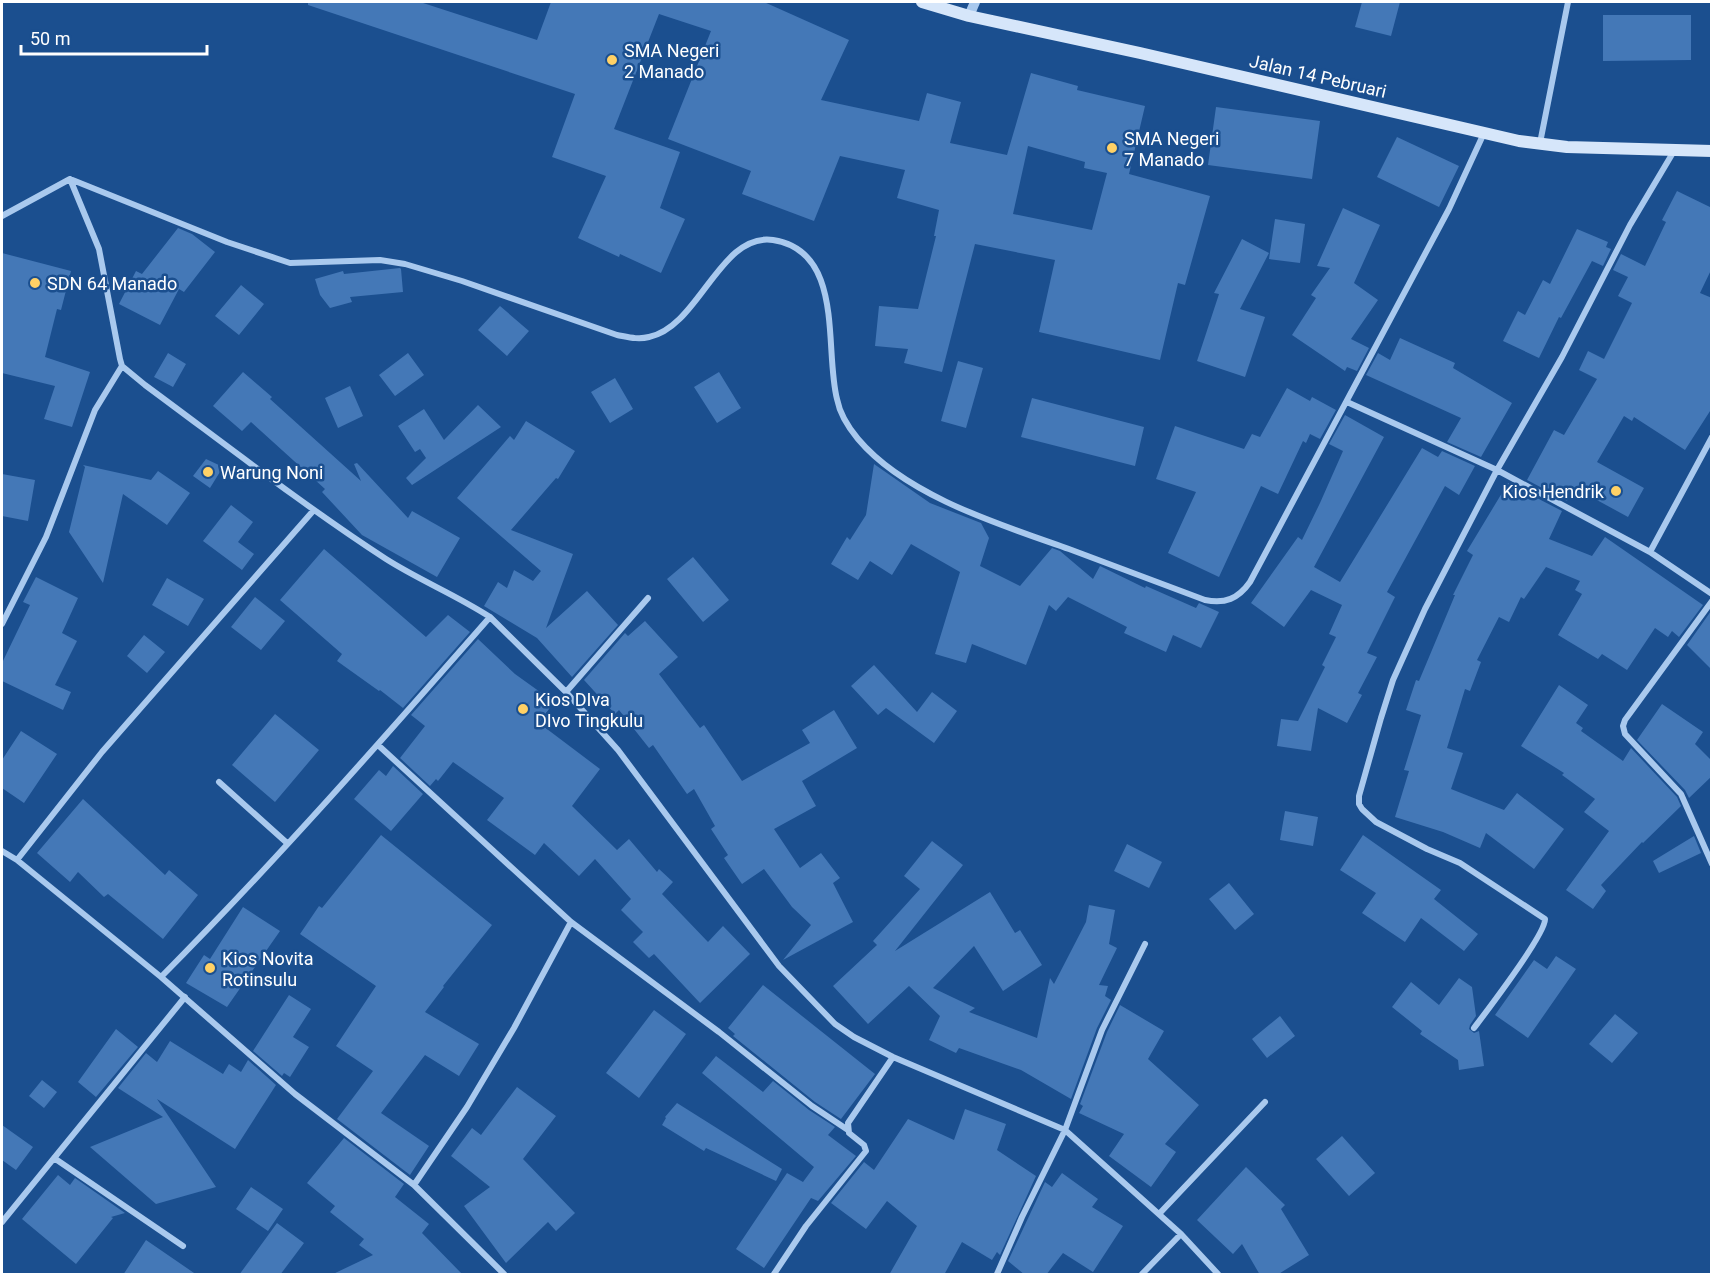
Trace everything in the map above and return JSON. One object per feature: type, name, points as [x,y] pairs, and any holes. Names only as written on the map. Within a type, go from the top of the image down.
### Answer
[{"type":"main road","name":"Jalan 14 Pebruari","points":[[922,2],[969,16],[1484,133],[1567,147],[1712,152]]},
{"type":"street","points":[[969,16],[975,2]]},
{"type":"street","points":[[1540,143],[1568,2]]},
{"type":"street","points":[[70,178],[227,242],[290,263],[380,260],[399,263],[462,281],[617,335],[636,339],[654,336],[680,319],[740,249],[752,243],[772,240],[787,245],[807,257],[820,279],[826,300],[836,398],[843,418],[866,448],[903,476],[943,500],[987,520],[1216,602],[1232,599],[1250,582],[1449,209],[1484,133]]},
{"type":"street","points":[[1474,1028],[1521,963],[1543,927],[1545,919],[1460,863],[1376,822],[1359,804],[1377,729],[1393,680],[1425,609],[1497,470],[1562,357],[1630,225],[1675,151]]},
{"type":"street","points":[[2,216],[70,178]]},
{"type":"street","points":[[70,178],[99,249],[122,366],[313,511],[407,572],[470,604],[490,617],[566,692],[622,756],[779,966],[835,1024],[854,1037],[893,1057],[1065,1130],[1181,1234],[1218,1275]]},
{"type":"street","points":[[2,624],[46,537],[94,410],[122,366]]},
{"type":"street","points":[[1347,402],[1497,470],[1650,552],[1712,594]]},
{"type":"street","points":[[1650,552],[1712,437]]},
{"type":"street","points":[[17,860],[102,752],[313,511]]},
{"type":"street","points":[[566,692],[648,598]]},
{"type":"street","points":[[1712,601],[1625,720],[1623,726],[1625,734],[1681,795],[1712,864]]},
{"type":"street","points":[[161,976],[378,745],[490,617]]},
{"type":"street","points":[[378,745],[571,922],[719,1032],[812,1106],[848,1130],[864,1145],[866,1151],[806,1226],[774,1275]]},
{"type":"street","points":[[219,782],[287,843]]},
{"type":"street","points":[[2,851],[17,860],[161,976],[295,1094],[414,1185],[504,1275]]},
{"type":"street","points":[[414,1185],[467,1107],[514,1028],[571,922]]},
{"type":"street","points":[[997,1275],[1022,1217],[1065,1130],[1102,1030],[1145,944]]},
{"type":"street","points":[[2,1222],[184,997]]},
{"type":"street","points":[[848,1130],[848,1123],[893,1057]]},
{"type":"street","points":[[1159,1214],[1265,1102]]},
{"type":"street","points":[[54,1158],[183,1246]]},
{"type":"street","points":[[1142,1275],[1181,1234]]},
{"type":"building","points":[[308,2],[420,2],[537,40],[551,2],[764,2],[849,40],[821,100],[919,121],[927,93],[961,102],[950,143],[1007,155],[1031,73],[1078,86],[1077,90],[1145,106],[1129,174],[1210,196],[1185,285],[1178,283],[1160,360],[1039,332],[1055,260],[975,244],[942,372],[904,363],[908,349],[875,346],[879,306],[918,309],[936,236],[934,236],[939,210],[897,198],[905,170],[840,156],[814,221],[742,194],[751,171],[668,139],[711,31],[659,14],[614,129],[680,152],[660,208],[685,219],[661,273],[578,238],[606,176],[552,157],[575,94],[308,5]],"holes":[[[1028,146],[1085,162],[1084,168],[1107,173],[1092,230],[1013,214]]]},
{"type":"building","points":[[1362,2],[1400,2],[1391,36],[1355,27]]},
{"type":"building","points":[[1603,15],[1691,15],[1691,60],[1603,61]]},
{"type":"building","points":[[1216,107],[1320,121],[1312,179],[1208,165]]},
{"type":"building","points":[[1397,137],[1459,166],[1439,207],[1377,177]]},
{"type":"building","points":[[1677,191],[1712,208],[1712,268],[1700,293],[1712,298],[1712,408],[1685,450],[1634,417],[1632,421],[1624,416],[1597,462],[1644,488],[1628,517],[1573,487],[1567,501],[1527,480],[1554,430],[1564,435],[1597,379],[1579,370],[1588,351],[1604,359],[1632,303],[1618,296],[1628,277],[1613,270],[1621,254],[1645,266],[1666,222],[1662,220]]},
{"type":"building","points":[[1343,208],[1380,225],[1354,283],[1378,300],[1351,339],[1369,348],[1357,371],[1347,367],[1345,371],[1292,335],[1316,298],[1311,295],[1330,268],[1317,266]]},
{"type":"building","points":[[1275,219],[1305,224],[1300,263],[1269,259]]},
{"type":"building","points":[[178,228],[192,234],[215,252],[184,292],[179,289],[160,325],[119,304],[136,271],[142,274]]},
{"type":"building","points":[[1577,229],[1608,242],[1606,247],[1611,249],[1603,266],[1592,261],[1561,318],[1559,317],[1539,358],[1503,341],[1518,311],[1525,315],[1543,280],[1550,284]]},
{"type":"building","points":[[1242,239],[1269,253],[1240,309],[1265,317],[1245,377],[1197,361],[1219,294],[1214,293]]},
{"type":"building","points":[[2,253],[71,271],[61,310],[57,309],[45,357],[90,372],[72,427],[44,419],[55,386],[2,373]]},
{"type":"building","points":[[400,268],[403,292],[350,297],[352,302],[330,308],[320,295],[315,279],[343,271],[344,274]]},
{"type":"building","points":[[241,285],[264,304],[239,335],[215,316]]},
{"type":"building","points":[[500,306],[529,331],[507,356],[478,330]]},
{"type":"building","points":[[1400,338],[1455,363],[1453,368],[1512,403],[1481,457],[1447,442],[1461,418],[1366,375],[1378,353],[1390,360]]},
{"type":"building","points":[[168,353],[186,364],[173,387],[154,377]]},
{"type":"building","points":[[408,353],[424,375],[395,396],[379,375]]},
{"type":"building","points":[[958,361],[983,368],[966,428],[941,421]]},
{"type":"building","points":[[243,372],[361,481],[354,464],[357,463],[408,518],[412,511],[460,538],[437,577],[362,535],[322,492],[325,489],[251,422],[242,431],[213,406]]},
{"type":"building","points":[[719,372],[741,408],[717,423],[694,387]]},
{"type":"building","points":[[615,378],[633,409],[610,423],[591,392]]},
{"type":"building","points":[[350,386],[363,416],[338,428],[325,398]]},
{"type":"building","points":[[1287,388],[1310,401],[1312,397],[1336,410],[1320,439],[1310,434],[1306,443],[1303,441],[1278,494],[1261,486],[1219,577],[1168,553],[1196,492],[1156,479],[1175,426],[1244,449],[1252,434],[1260,437]]},
{"type":"building","points":[[1032,398],[1144,427],[1135,466],[1021,437]]},
{"type":"building","points":[[478,405],[501,427],[412,485],[406,478],[426,458],[420,449],[415,452],[398,426],[424,409],[444,440]]},
{"type":"building","points":[[1345,415],[1384,437],[1314,567],[1340,582],[1422,448],[1438,457],[1442,451],[1475,466],[1459,495],[1445,486],[1387,592],[1395,597],[1367,653],[1377,657],[1358,693],[1362,695],[1347,723],[1318,708],[1311,751],[1277,746],[1281,719],[1298,721],[1325,667],[1322,665],[1336,637],[1329,634],[1342,605],[1311,590],[1284,627],[1251,603],[1298,537],[1302,540],[1343,451],[1329,444]]},
{"type":"building","points":[[526,421],[575,451],[558,479],[556,478],[511,530],[573,554],[546,628],[587,591],[618,625],[572,677],[537,638],[484,606],[498,582],[507,588],[514,570],[533,581],[541,571],[457,498],[510,436],[514,440]]},
{"type":"building","name":"Warung Noni","points":[[206,459],[223,467],[210,488],[193,476]]},
{"type":"building","points":[[874,464],[930,503],[981,523],[989,538],[980,566],[1020,586],[1052,548],[1060,551],[1093,579],[1100,566],[1145,588],[1146,586],[1196,608],[1199,603],[1219,612],[1201,648],[1173,635],[1166,652],[1124,633],[1127,627],[1068,597],[1056,611],[1049,605],[1026,665],[972,644],[966,663],[935,654],[960,572],[911,544],[892,575],[870,561],[858,580],[831,564],[847,537],[850,540],[866,515]]},
{"type":"building","points":[[83,465],[151,480],[158,471],[190,493],[167,525],[123,494],[103,583],[69,532],[85,467]]},
{"type":"building","points":[[2,474],[35,480],[28,521],[2,516]]},
{"type":"building","points":[[1508,483],[1562,511],[1549,539],[1592,556],[1605,537],[1703,605],[1679,637],[1672,631],[1668,637],[1655,628],[1627,670],[1602,654],[1598,659],[1558,635],[1582,594],[1575,590],[1580,581],[1546,567],[1524,599],[1521,597],[1509,622],[1499,617],[1477,660],[1481,662],[1470,691],[1465,689],[1447,748],[1463,753],[1451,789],[1504,810],[1517,793],[1564,829],[1534,869],[1486,833],[1480,848],[1443,832],[1395,817],[1409,771],[1404,770],[1421,715],[1406,710],[1416,680],[1419,681],[1455,595],[1453,595],[1473,555],[1467,551]]},
{"type":"building","points":[[231,505],[253,522],[238,542],[254,554],[242,570],[203,541]]},
{"type":"building","points":[[324,549],[426,637],[448,615],[470,632],[403,708],[337,661],[342,654],[280,600]]},
{"type":"building","points":[[693,557],[729,600],[703,622],[667,579]]},
{"type":"building","points":[[36,577],[78,598],[62,633],[77,641],[55,685],[71,692],[63,710],[2,681],[2,663],[30,605],[23,602]]},
{"type":"building","points":[[167,578],[204,599],[188,626],[152,605]]},
{"type":"building","points":[[255,597],[285,621],[261,650],[231,627]]},
{"type":"building","points":[[1712,611],[1712,670],[1687,645]]},
{"type":"building","points":[[645,621],[678,657],[659,674],[700,728],[704,725],[742,781],[810,743],[802,730],[834,710],[857,748],[802,781],[816,806],[774,829],[800,868],[821,853],[840,878],[833,883],[853,922],[783,960],[811,925],[792,907],[764,869],[742,884],[724,858],[728,855],[711,829],[715,826],[694,789],[687,794],[653,745],[649,748],[619,710],[615,714],[584,680],[625,633],[628,636]]},
{"type":"building","points":[[144,635],[165,652],[147,673],[127,656]]},
{"type":"building","points":[[478,639],[515,674],[554,702],[539,723],[600,769],[572,806],[617,850],[629,839],[657,872],[659,869],[673,882],[662,894],[708,942],[723,926],[750,954],[700,1003],[654,954],[649,958],[633,942],[643,932],[621,910],[631,899],[595,859],[579,876],[544,843],[535,855],[487,820],[504,798],[453,762],[438,781],[436,779],[430,786],[400,758],[425,726],[411,715]]},
{"type":"building","points":[[874,665],[917,712],[932,692],[957,711],[934,743],[886,708],[878,715],[851,686]]},
{"type":"building","points":[[1559,685],[1588,705],[1576,723],[1583,728],[1581,731],[1623,761],[1631,748],[1677,797],[1681,806],[1601,885],[1606,891],[1593,909],[1566,890],[1609,831],[1584,812],[1595,799],[1562,775],[1564,773],[1521,746]]},
{"type":"building","points":[[1662,704],[1703,732],[1695,744],[1712,761],[1712,776],[1689,798],[1685,790],[1637,740]]},
{"type":"building","points":[[275,714],[319,750],[275,802],[232,765]]},
{"type":"building","points":[[21,731],[57,754],[24,803],[2,788],[2,760]]},
{"type":"building","points":[[393,766],[423,794],[391,831],[354,799],[379,770],[386,776]]},
{"type":"building","points":[[83,799],[165,875],[169,870],[198,895],[163,939],[108,894],[104,897],[78,872],[70,882],[37,853]]},
{"type":"building","points":[[1285,811],[1318,817],[1313,846],[1280,840]]},
{"type":"building","points":[[381,835],[492,925],[425,1012],[479,1044],[459,1076],[425,1055],[381,1113],[429,1146],[410,1175],[337,1119],[373,1071],[336,1046],[376,986],[300,934],[319,906],[322,908]]},
{"type":"building","points":[[1363,835],[1441,890],[1434,899],[1478,934],[1464,951],[1421,918],[1405,942],[1362,913],[1376,893],[1340,870]]},
{"type":"building","points":[[1694,836],[1701,853],[1659,873],[1653,861]]},
{"type":"building","points":[[932,841],[963,865],[895,951],[990,892],[1015,933],[1020,930],[1042,965],[1003,991],[974,946],[933,988],[975,1008],[969,1012],[1037,1038],[1050,978],[1054,984],[1086,922],[1089,905],[1115,910],[1109,944],[1117,948],[1099,985],[1108,986],[1105,996],[1111,1000],[1097,1028],[1071,1099],[1021,1070],[959,1048],[956,1053],[929,1040],[940,1016],[909,986],[868,1024],[833,986],[877,945],[873,941],[920,889],[904,876]]},
{"type":"building","points":[[1127,844],[1162,862],[1149,888],[1114,871]]},
{"type":"building","points":[[1229,883],[1254,914],[1235,930],[1209,899]]},
{"type":"building","points":[[243,907],[280,931],[227,1007],[186,983],[204,955],[210,959]]},
{"type":"building","points":[[1556,956],[1576,969],[1528,1038],[1495,1015],[1534,960],[1547,969]]},
{"type":"building","points":[[1459,978],[1472,987],[1476,1016],[1469,1029],[1474,1033],[1479,1031],[1484,1066],[1459,1070],[1458,1060],[1420,1034],[1422,1031],[1392,1007],[1411,982],[1439,1005]]},
{"type":"building","points":[[763,985],[875,1074],[841,1119],[815,1102],[733,1036],[735,1034],[728,1028]]},
{"type":"building","points":[[289,995],[311,1009],[293,1037],[309,1047],[290,1077],[284,1073],[282,1076],[253,1051]]},
{"type":"building","points":[[1120,1005],[1164,1031],[1148,1059],[1199,1105],[1165,1144],[1176,1152],[1151,1187],[1109,1156],[1124,1134],[1079,1113],[1083,1106],[1080,1104],[1107,1032]]},
{"type":"building","points":[[654,1010],[686,1034],[639,1098],[606,1073]]},
{"type":"building","points":[[1615,1014],[1638,1033],[1612,1063],[1589,1044]]},
{"type":"building","points":[[1280,1016],[1295,1036],[1267,1058],[1252,1039]]},
{"type":"building","points":[[116,1029],[138,1047],[96,1097],[78,1082]]},
{"type":"building","points":[[170,1041],[223,1074],[229,1064],[241,1072],[248,1060],[276,1085],[235,1149],[157,1099],[216,1187],[156,1204],[90,1147],[163,1117],[118,1088],[146,1053],[157,1062]]},
{"type":"building","points":[[716,1056],[763,1092],[773,1081],[809,1110],[835,1127],[828,1135],[856,1156],[818,1201],[811,1198],[764,1268],[736,1249],[787,1173],[803,1182],[814,1167],[702,1073]]},
{"type":"building","points":[[42,1080],[57,1092],[44,1108],[29,1096]]},
{"type":"building","points":[[517,1087],[556,1116],[523,1159],[575,1213],[556,1231],[548,1222],[506,1263],[464,1206],[490,1187],[451,1156],[472,1128],[481,1135]]},
{"type":"building","points":[[677,1103],[782,1169],[776,1181],[706,1148],[704,1151],[662,1125],[665,1117]]},
{"type":"building","points":[[965,1109],[1006,1124],[997,1150],[1036,1176],[1000,1255],[997,1252],[992,1260],[962,1242],[944,1275],[889,1275],[917,1226],[887,1201],[866,1229],[831,1203],[864,1162],[874,1170],[908,1119],[954,1140]]},
{"type":"building","points":[[2,1125],[33,1147],[16,1170],[2,1160]]},
{"type":"building","points":[[1342,1136],[1375,1173],[1349,1196],[1316,1159]]},
{"type":"building","points":[[344,1138],[404,1184],[395,1197],[429,1224],[422,1233],[463,1275],[331,1275],[373,1255],[359,1245],[364,1239],[330,1212],[335,1206],[307,1183]]},
{"type":"building","points":[[1246,1167],[1285,1205],[1281,1209],[1309,1255],[1277,1275],[1260,1275],[1242,1244],[1233,1254],[1197,1220]]},
{"type":"building","points":[[1062,1173],[1098,1199],[1092,1207],[1123,1226],[1093,1272],[1063,1253],[1046,1275],[1025,1275],[1008,1261],[1045,1182],[1052,1187]]},
{"type":"building","points":[[58,1175],[70,1185],[75,1178],[125,1213],[111,1217],[113,1218],[76,1264],[22,1219]]},
{"type":"building","points":[[251,1187],[283,1209],[268,1231],[236,1209]]},
{"type":"building","points":[[277,1223],[304,1243],[280,1275],[239,1275]]},
{"type":"building","points":[[146,1240],[197,1275],[123,1275]]},
{"type":"place","name":"SMA Negeri 2 Manado","points":[[612,60]]},
{"type":"place","name":"SMA Negeri 7 Manado","points":[[1112,148]]},
{"type":"place","name":"SDN 64 Manado","points":[[35,283]]},
{"type":"place","name":"Warung Noni","points":[[208,472]]},
{"type":"place","name":"Kios Hendrik","points":[[1616,491]]},
{"type":"place","name":"Kios DIva DIvo Tingkulu","points":[[523,709]]},
{"type":"place","name":"Kios Novita Rotinsulu","points":[[210,968]]}]
